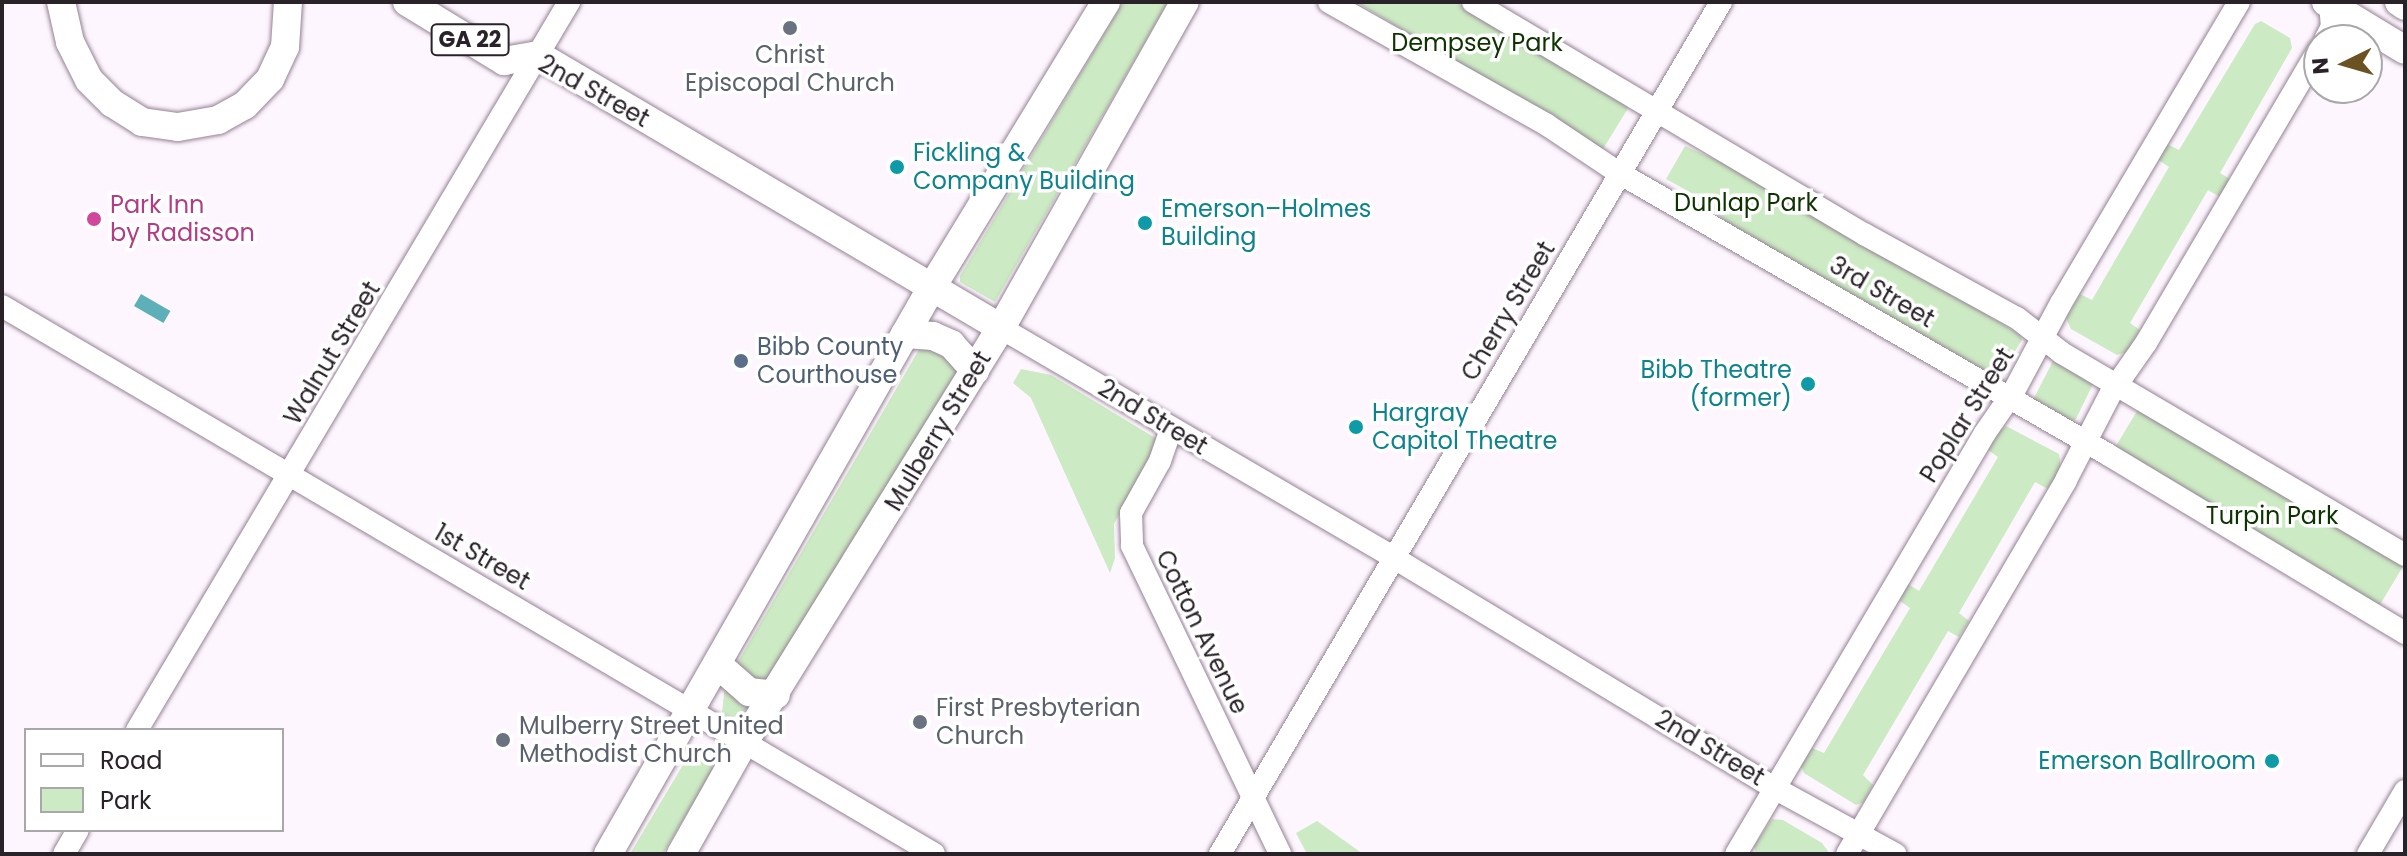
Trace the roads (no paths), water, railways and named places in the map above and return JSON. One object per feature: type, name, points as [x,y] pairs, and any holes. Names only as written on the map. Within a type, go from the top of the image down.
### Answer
[{"type":"main road","points":[[61,2],[70,42],[89,80],[112,103],[142,122],[178,127],[218,120],[245,105],[270,79],[285,47],[288,2]]},
{"type":"main road","name":"2nd Street","points":[[407,2],[504,61],[538,55],[1001,328]]},
{"type":"main road","points":[[608,854],[932,287],[1106,2]]},
{"type":"main road","name":"Mulberry Street","points":[[681,854],[744,742],[1001,328],[1185,2]]},
{"type":"main road","points":[[2399,2],[2405,6]]},
{"type":"main road","points":[[2329,3],[2405,50]]},
{"type":"main road","points":[[905,334],[933,336],[951,344],[975,371]]},
{"type":"main road","points":[[717,664],[749,692],[776,695]]},
{"type":"street","name":"Walnut Street","points":[[138,728],[569,2]]},
{"type":"street","name":"3rd Street","points":[[1329,2],[1547,125],[1619,173],[1739,239],[2405,633]]},
{"type":"street","name":"3rd Street","points":[[1473,2],[1864,234],[2017,318],[2044,339],[2405,555]]},
{"type":"street","name":"Cherry Street","points":[[1220,854],[1721,2]]},
{"type":"street","name":"Poplar Street","points":[[1736,854],[1981,439],[2008,400],[2061,303],[2239,2]]},
{"type":"street","points":[[2329,3],[2332,24]]},
{"type":"street","points":[[1852,845],[2066,480],[2118,382],[2146,343],[2303,76]]},
{"type":"street","name":"1st Street","points":[[2,306],[934,854]]},
{"type":"street","name":"2nd Street","points":[[1001,328],[1396,559],[1776,789],[1852,845],[1895,854]]},
{"type":"street","name":"Cotton Avenue","points":[[1171,429],[1160,461],[1131,513],[1132,546],[1280,854]]},
{"type":"street","points":[[2368,854],[2405,791]]},
{"type":"street","points":[[64,854],[77,832]]},
{"type":"water","points":[[141,294],[170,311],[163,323],[134,306]]},
{"type":"place","name":"Christ Episcopal Church","points":[[790,28]]},
{"type":"place","name":"Fickling & Company Building","points":[[897,167]]},
{"type":"place","name":"Park Inn by Radisson","points":[[94,219]]},
{"type":"place","name":"Emerson–Holmes Building","points":[[1145,223]]},
{"type":"place","name":"Bibb County Courthouse","points":[[741,361]]},
{"type":"place","name":"Bibb Theatre (former)","points":[[1808,384]]},
{"type":"place","name":"Hargray Capitol Theatre","points":[[1356,427]]},
{"type":"place","name":"First Presbyterian Church","points":[[920,722]]},
{"type":"place","name":"Mulberry Street United Methodist Church","points":[[503,740]]},
{"type":"place","name":"Emerson Ballroom","points":[[2272,761]]},
{"type":"park label","name":"Dempsey Park","points":[[1477,43]]},
{"type":"park label","name":"Dunlap Park","points":[[1746,203]]},
{"type":"park label","name":"Turpin Park","points":[[2272,516]]}]
